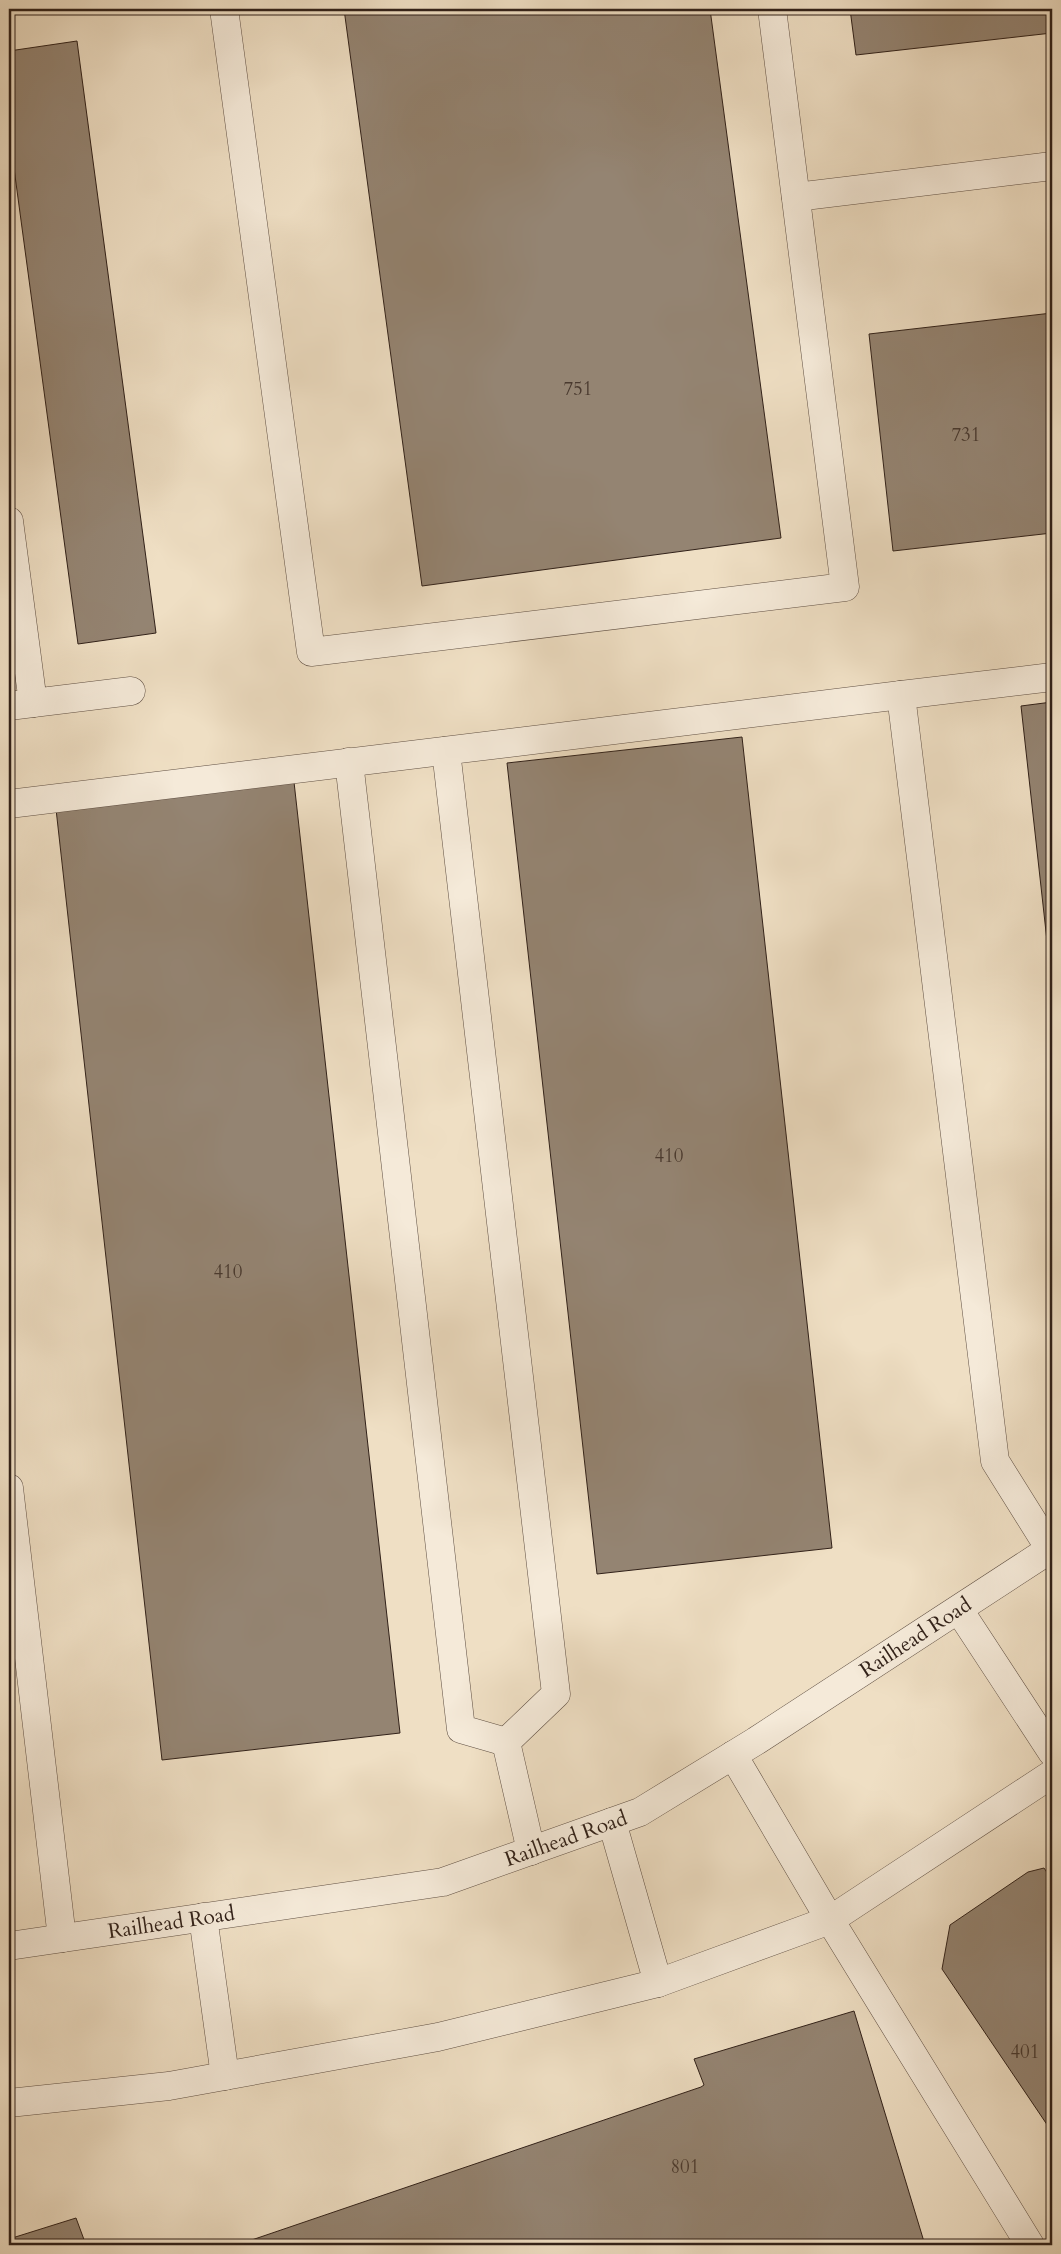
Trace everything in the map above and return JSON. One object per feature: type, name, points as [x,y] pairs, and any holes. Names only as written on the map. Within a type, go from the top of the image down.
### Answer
[{"type":"street","points":[[224,9],[311,652],[845,587],[772,9]]},
{"type":"street","points":[[796,197],[1052,166]]},
{"type":"street","points":[[9,521],[21,704],[131,691]]},
{"type":"street","points":[[9,804],[1052,677]]},
{"type":"street","points":[[901,695],[995,1461],[1051,1548]]},
{"type":"street","points":[[446,751],[556,1694],[506,1742]]},
{"type":"street","points":[[349,762],[461,1729],[506,1742]]},
{"type":"street","points":[[9,1488],[62,1938]]},
{"type":"street","name":"Railhead Road","points":[[9,1946],[443,1882],[640,1812],[733,1755],[959,1610],[1051,1548]]},
{"type":"street","points":[[959,1610],[1052,1752]]},
{"type":"street","points":[[506,1742],[531,1851]]},
{"type":"street","points":[[733,1755],[830,1920],[1030,2245]]},
{"type":"street","points":[[9,2103],[169,2086],[438,2037],[658,1983],[830,1920],[1052,1774]]},
{"type":"street","points":[[612,1822],[658,1983]]},
{"type":"street","points":[[203,1918],[225,2076]]},
{"type":"building","points":[[344,9],[710,9],[781,538],[422,586]]},
{"type":"building","points":[[850,9],[1052,9],[1052,33],[856,55]]},
{"type":"building","points":[[77,41],[156,633],[78,644],[9,131],[9,51]]},
{"type":"building","points":[[1052,313],[1052,533],[893,551],[869,334]]},
{"type":"building","points":[[1052,702],[1052,986],[1021,706]]},
{"type":"building","points":[[742,737],[832,1548],[597,1574],[507,763]]},
{"type":"building","points":[[294,782],[400,1733],[162,1760],[56,809]]},
{"type":"building","points":[[1044,1868],[1052,1880],[1052,2132],[942,1969],[950,1925],[1028,1872]]},
{"type":"building","points":[[854,2011],[925,2245],[237,2245],[701,2087],[704,2085],[694,2059]]},
{"type":"building","points":[[76,2218],[86,2245],[9,2245],[9,2239]]}]
